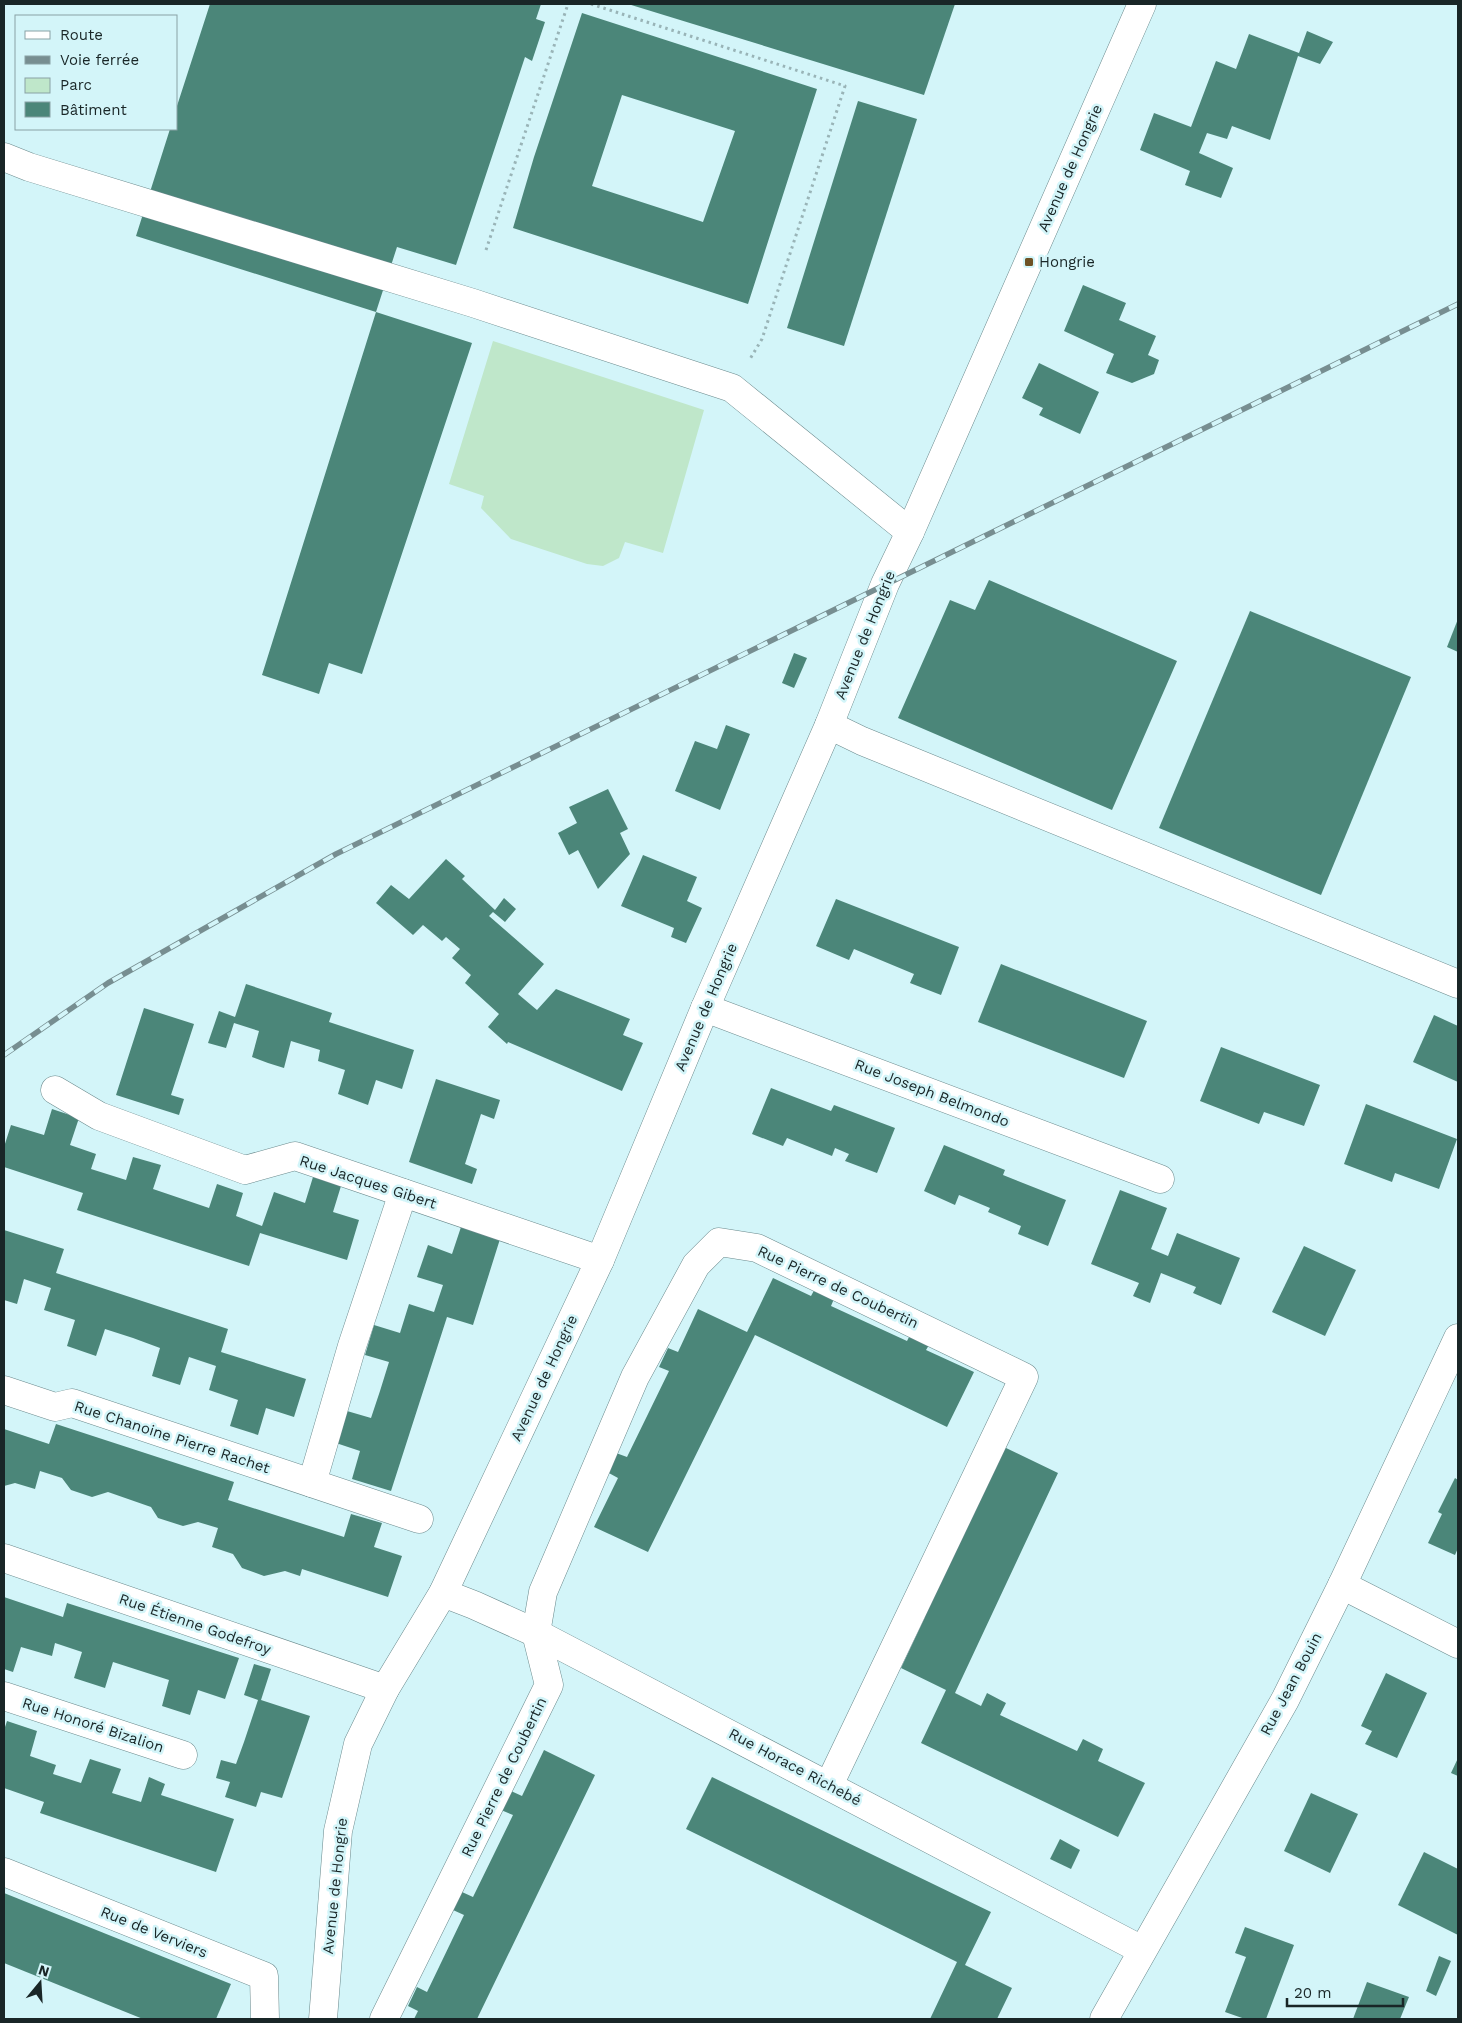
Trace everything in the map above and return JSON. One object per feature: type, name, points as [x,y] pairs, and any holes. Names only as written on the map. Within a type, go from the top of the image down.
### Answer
[{"type":"street","name":"Avenue de Hongrie","points":[[323,2019],[338,1831],[358,1744],[385,1689],[443,1593],[600,1260],[704,1008],[828,724],[885,584],[910,532],[1142,4]]},
{"type":"street","points":[[4,157],[48,173],[473,303],[732,388],[910,532]]},
{"type":"street","points":[[828,724],[871,745],[1458,984]]},
{"type":"street","name":"Rue Joseph Belmondo","points":[[704,1008],[1160,1179]]},
{"type":"street","name":"Rue Jacques Gibert","points":[[55,1090],[99,1116],[245,1170],[296,1156],[600,1260]]},
{"type":"street","points":[[312,1483],[352,1346],[403,1193]]},
{"type":"street","name":"Rue Pierre de Coubertin","points":[[384,2019],[549,1685],[536,1633],[543,1592],[635,1377],[696,1265],[719,1242],[757,1248],[1024,1376],[829,1785]]},
{"type":"street","name":"Rue Jean Bouin","points":[[1104,2019],[1284,1700],[1342,1585],[1447,1392],[1458,1338]]},
{"type":"street","name":"Rue Chanoine Pierre Rachet","points":[[4,1390],[55,1407],[72,1403],[419,1519]]},
{"type":"street","name":"Rue Étienne Godefroy","points":[[4,1558],[385,1689]]},
{"type":"street","points":[[1342,1585],[1458,1644]]},
{"type":"street","name":"Rue Horace Richebé","points":[[443,1593],[536,1633],[1142,1950]]},
{"type":"street","name":"Rue Honoré Bizalion","points":[[4,1696],[183,1755]]},
{"type":"street","name":"Rue de Verviers","points":[[4,1872],[264,1976],[265,2019]]},
{"type":"path","points":[[486,250],[568,4]]},
{"type":"path","points":[[591,4],[845,86],[762,339],[732,388]]},
{"type":"green space","points":[[493,341],[704,410],[663,553],[625,542],[619,558],[603,566],[587,564],[511,539],[481,508],[484,496],[449,484]]},
{"type":"building","points":[[210,4],[541,4],[536,19],[545,22],[532,61],[525,57],[456,265],[397,247],[376,312],[136,236],[170,130],[178,130],[178,103]]},
{"type":"building","points":[[628,4],[955,4],[924,95]]},
{"type":"building","points":[[582,13],[817,89],[748,304],[513,228],[534,157]],"holes":[[[622,95],[735,131],[703,222],[592,186]]]},
{"type":"building","points":[[1307,31],[1333,42],[1320,64],[1298,56],[1270,140],[1232,126],[1227,139],[1207,133],[1199,153],[1233,168],[1221,198],[1185,185],[1190,171],[1140,150],[1154,113],[1191,127],[1216,61],[1236,69],[1249,34],[1299,53]]},
{"type":"building","points":[[858,101],[917,119],[844,346],[787,328]]},
{"type":"building","points":[[1083,285],[1126,303],[1119,320],[1156,336],[1148,355],[1159,360],[1154,374],[1132,383],[1106,373],[1114,354],[1064,331]]},
{"type":"building","points":[[376,312],[472,343],[362,674],[329,663],[319,694],[262,675]]},
{"type":"building","points":[[1039,363],[1099,392],[1080,434],[1039,415],[1043,408],[1022,398]]},
{"type":"building","points":[[989,580],[1177,661],[1112,810],[898,718],[950,600],[975,610]]},
{"type":"building","points":[[1250,611],[1411,677],[1321,895],[1159,828]]},
{"type":"building","points":[[1458,619],[1458,652],[1447,647]]},
{"type":"building","points":[[794,653],[807,658],[794,688],[782,683]]},
{"type":"building","points":[[726,725],[750,734],[720,810],[675,791],[695,741],[717,749]]},
{"type":"building","points":[[608,789],[628,829],[620,833],[630,854],[598,889],[578,850],[569,855],[558,833],[577,823],[569,807]]},
{"type":"building","points":[[643,855],[697,877],[687,901],[702,908],[686,943],[671,937],[674,928],[621,906]]},
{"type":"building","points":[[446,859],[465,876],[462,879],[495,910],[504,898],[516,909],[505,922],[493,912],[489,916],[544,964],[518,994],[537,1010],[556,989],[630,1019],[623,1035],[643,1043],[622,1091],[508,1042],[507,1044],[488,1027],[499,1014],[465,983],[471,975],[452,958],[460,949],[446,937],[442,941],[423,925],[413,935],[376,903],[391,885],[409,899]]},
{"type":"building","points":[[836,899],[959,947],[941,995],[910,983],[914,974],[854,949],[849,960],[816,946]]},
{"type":"building","points":[[1001,964],[1147,1021],[1124,1078],[978,1022]]},
{"type":"building","points":[[246,984],[332,1013],[329,1022],[414,1050],[402,1089],[376,1080],[368,1105],[338,1094],[345,1070],[318,1061],[320,1050],[291,1041],[284,1068],[268,1063],[252,1057],[259,1031],[234,1023],[226,1048],[208,1043],[219,1011],[235,1017]]},
{"type":"building","points":[[144,1008],[194,1024],[171,1095],[184,1099],[179,1115],[116,1095]]},
{"type":"building","points":[[1434,1015],[1458,1026],[1458,1082],[1413,1062]]},
{"type":"building","points":[[1221,1047],[1320,1085],[1304,1126],[1264,1112],[1259,1124],[1200,1101]]},
{"type":"building","points":[[436,1079],[500,1100],[494,1119],[481,1114],[465,1164],[477,1169],[472,1184],[409,1162]]},
{"type":"building","points":[[771,1088],[831,1111],[834,1105],[895,1128],[877,1173],[845,1161],[849,1154],[835,1148],[832,1156],[787,1138],[783,1146],[752,1134]]},
{"type":"building","points":[[1366,1104],[1457,1139],[1439,1189],[1395,1173],[1392,1182],[1344,1164]]},
{"type":"building","points":[[52,1109],[79,1118],[70,1145],[96,1154],[91,1169],[126,1180],[133,1157],[161,1165],[153,1189],[209,1208],[217,1184],[243,1193],[236,1216],[262,1226],[274,1192],[305,1203],[313,1177],[341,1186],[333,1212],[359,1220],[347,1260],[260,1233],[249,1266],[77,1210],[83,1193],[4,1167],[4,1147],[11,1125],[44,1135]]},
{"type":"building","points":[[944,1145],[1005,1170],[1003,1175],[1066,1200],[1048,1246],[1018,1234],[1021,1226],[988,1212],[990,1208],[959,1195],[955,1205],[924,1191]]},
{"type":"building","points":[[1120,1190],[1167,1208],[1151,1249],[1168,1256],[1177,1233],[1240,1258],[1221,1305],[1193,1293],[1196,1287],[1161,1273],[1150,1303],[1133,1296],[1139,1283],[1091,1264]]},
{"type":"building","points":[[461,1227],[500,1239],[473,1325],[447,1317],[391,1491],[352,1479],[360,1451],[336,1443],[347,1411],[371,1418],[380,1391],[389,1362],[365,1355],[374,1325],[400,1333],[409,1304],[434,1312],[443,1285],[417,1277],[428,1245],[452,1254]]},
{"type":"building","points":[[4,1230],[64,1249],[56,1273],[228,1329],[221,1352],[306,1379],[294,1417],[266,1408],[258,1435],[230,1426],[238,1400],[209,1390],[216,1366],[189,1357],[180,1385],[152,1376],[160,1348],[133,1338],[105,1329],[96,1356],[67,1346],[75,1320],[44,1310],[51,1288],[24,1279],[17,1304],[4,1300]]},
{"type":"building","points":[[1304,1246],[1356,1270],[1325,1336],[1272,1312]]},
{"type":"building","points":[[773,1278],[811,1296],[817,1285],[836,1294],[831,1306],[907,1341],[912,1331],[932,1340],[926,1350],[974,1372],[947,1427],[755,1335],[648,1552],[594,1527],[618,1478],[607,1472],[616,1453],[627,1457],[669,1371],[659,1367],[668,1348],[678,1352],[698,1309],[747,1332]]},
{"type":"building","points":[[56,1424],[234,1482],[228,1500],[344,1537],[351,1514],[382,1523],[374,1547],[402,1556],[388,1597],[302,1569],[300,1576],[285,1571],[264,1576],[242,1568],[233,1554],[212,1547],[218,1528],[198,1522],[183,1526],[158,1518],[151,1507],[108,1492],[92,1497],[71,1490],[62,1478],[40,1471],[35,1489],[15,1483],[4,1486],[4,1429],[49,1444]]},
{"type":"building","points":[[1004,1447],[1058,1473],[955,1693],[981,1706],[987,1693],[1006,1703],[1000,1715],[1077,1751],[1083,1739],[1103,1749],[1098,1761],[1145,1783],[1118,1837],[921,1743],[946,1690],[901,1668],[925,1617],[914,1612]]},
{"type":"building","points":[[1455,1478],[1458,1480],[1458,1548],[1455,1555],[1428,1543],[1442,1514],[1438,1512]]},
{"type":"building","points":[[4,1597],[63,1617],[67,1603],[239,1658],[225,1699],[198,1690],[190,1715],[162,1706],[169,1680],[113,1662],[105,1688],[74,1678],[82,1652],[55,1643],[52,1656],[21,1647],[13,1672],[4,1669]]},
{"type":"building","points":[[254,1664],[271,1669],[261,1700],[310,1716],[282,1798],[261,1792],[256,1807],[225,1797],[230,1782],[216,1778],[221,1760],[236,1764],[258,1700],[244,1695]]},
{"type":"building","points":[[1386,1673],[1427,1693],[1397,1758],[1365,1744],[1372,1731],[1361,1726]]},
{"type":"building","points":[[7,1721],[37,1731],[30,1756],[56,1765],[53,1774],[81,1783],[90,1759],[121,1769],[112,1793],[141,1802],[149,1777],[165,1784],[161,1795],[234,1819],[216,1872],[40,1813],[44,1802],[4,1788],[4,1730]]},
{"type":"building","points":[[544,1750],[595,1775],[477,2019],[414,2019],[418,2011],[408,2006],[417,1987],[427,1992],[464,1915],[453,1910],[462,1892],[473,1897],[513,1815],[501,1810],[511,1791],[522,1796]]},
{"type":"building","points":[[1458,1758],[1458,1776],[1451,1773]]},
{"type":"building","points":[[712,1777],[991,1912],[965,1965],[1012,1988],[997,2019],[930,2019],[957,1962],[686,1829]]},
{"type":"building","points":[[1311,1793],[1358,1814],[1330,1873],[1284,1851]]},
{"type":"building","points":[[1060,1839],[1080,1850],[1071,1869],[1050,1859]]},
{"type":"building","points":[[1424,1852],[1458,1869],[1458,1935],[1398,1905]]},
{"type":"building","points":[[4,1893],[231,1984],[216,2019],[143,2019],[4,1963]]},
{"type":"building","points":[[1245,1927],[1294,1945],[1266,2019],[1245,2019],[1225,2012],[1246,1957],[1235,1953]]},
{"type":"building","points":[[1439,1956],[1451,1961],[1436,1996],[1426,1991]]},
{"type":"building","points":[[1367,1982],[1409,1997],[1400,2019],[1353,2019]]},
{"type":"railway","points":[[4,1055],[108,983],[336,854],[1458,304]]},
{"type":"place","name":"Hongrie","points":[[1029,262]]}]
